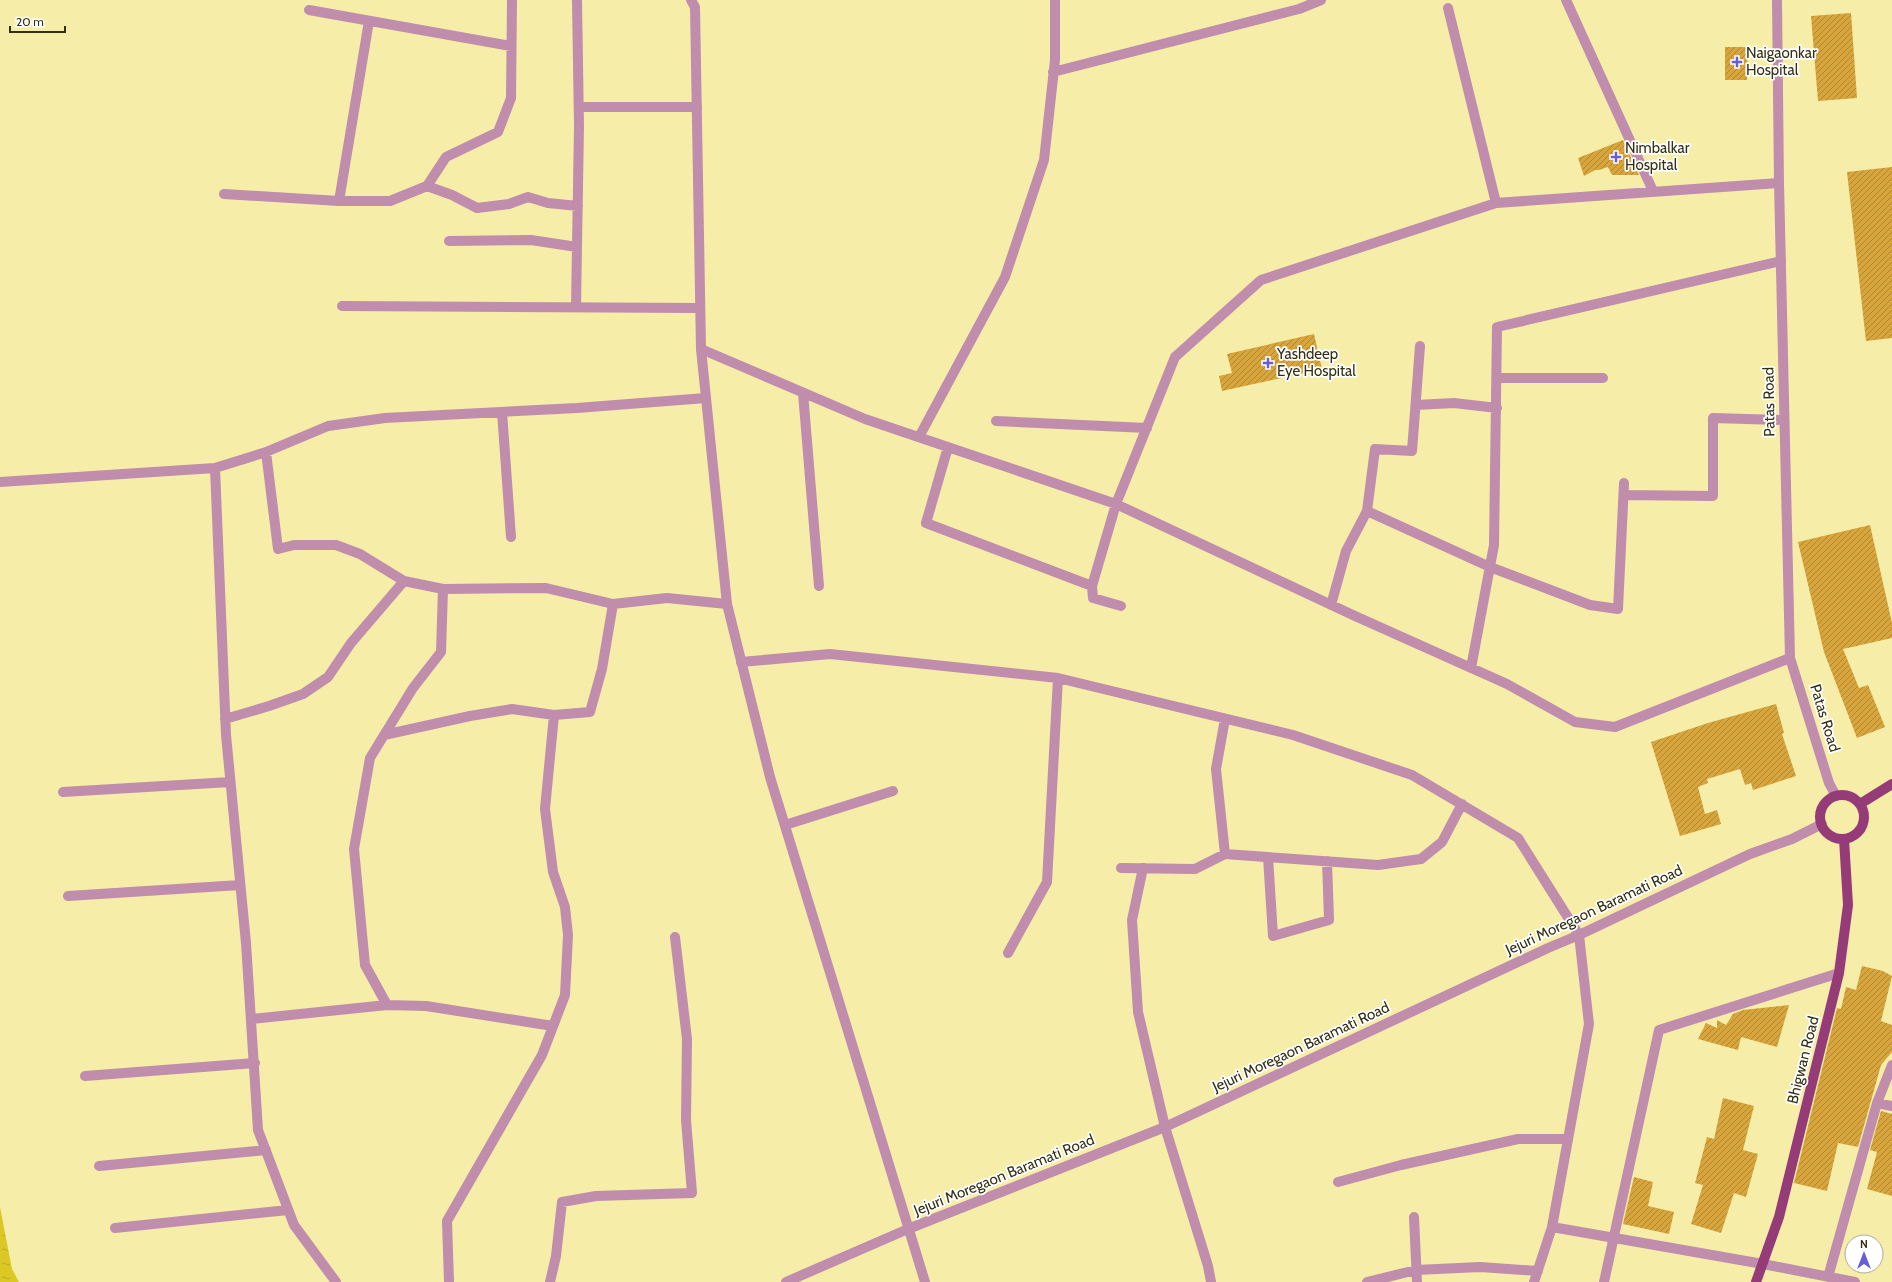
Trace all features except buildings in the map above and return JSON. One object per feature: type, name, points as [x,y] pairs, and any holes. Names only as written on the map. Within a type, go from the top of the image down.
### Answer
[{"type":"main road","points":[[1860,804],[1892,784]]},
{"type":"main road","points":[[1836,796],[1849,797],[1860,804],[1864,812],[1864,821],[1860,830],[1853,836],[1844,839],[1835,838],[1827,832],[1822,824],[1821,810],[1830,799],[1836,796]]},
{"type":"main road","name":"Bhigwan Road","points":[[1756,1282],[1779,1217],[1839,973],[1848,905],[1844,839]]},
{"type":"street","points":[[224,194],[339,201],[390,201],[427,186],[446,156],[498,132],[511,98],[512,0]]},
{"type":"street","points":[[576,307],[579,107],[577,0]]},
{"type":"street","points":[[691,0],[695,7],[701,349],[727,604],[770,776],[925,1282]]},
{"type":"street","points":[[919,437],[1005,277],[1044,160],[1053,72],[1054,0]]},
{"type":"street","points":[[1053,72],[1299,9],[1321,0]]},
{"type":"street","points":[[1566,0],[1653,191]]},
{"type":"street","name":"Patas Road","points":[[1777,0],[1779,183],[1790,658],[1829,784],[1836,796]]},
{"type":"street","points":[[1448,8],[1496,203]]},
{"type":"street","points":[[309,10],[512,46]]},
{"type":"street","points":[[339,201],[369,21]]},
{"type":"street","points":[[579,107],[696,107]]},
{"type":"street","points":[[1121,606],[1093,598],[1092,586],[1116,504],[1175,357],[1261,280],[1496,203],[1779,183]]},
{"type":"street","points":[[427,186],[452,195],[477,208],[509,204],[528,197],[548,203],[578,206]]},
{"type":"street","points":[[449,241],[531,240],[577,247]]},
{"type":"street","points":[[1471,668],[1494,545],[1497,328],[1781,261]]},
{"type":"street","points":[[342,306],[700,308]]},
{"type":"street","points":[[1331,605],[1346,551],[1367,511],[1375,449],[1412,451],[1420,346]]},
{"type":"street","points":[[701,349],[865,419],[1116,504],[1331,605],[1507,684],[1575,722],[1615,727],[1790,658]]},
{"type":"street","points":[[1497,378],[1603,378]]},
{"type":"street","points":[[803,393],[819,586]]},
{"type":"street","points":[[0,482],[215,468],[266,452],[328,426],[385,418],[502,412],[706,398]]},
{"type":"street","points":[[1416,405],[1454,403],[1497,408]]},
{"type":"street","points":[[502,412],[511,537]]},
{"type":"street","points":[[1624,495],[1713,496],[1713,418],[1784,420]]},
{"type":"street","points":[[996,421],[1147,428]]},
{"type":"street","points":[[948,447],[926,523],[1092,586]]},
{"type":"street","points":[[266,452],[278,549],[294,545],[336,545],[360,554],[404,581],[443,589],[546,588],[613,604],[667,598],[727,604]]},
{"type":"street","points":[[215,468],[225,719],[252,1019],[258,1130],[294,1225],[336,1282]]},
{"type":"street","points":[[1367,511],[1490,567],[1590,605],[1618,609],[1624,483]]},
{"type":"street","points":[[225,719],[303,694],[328,677],[351,643],[404,581]]},
{"type":"street","points":[[387,1005],[365,965],[354,849],[370,758],[413,688],[441,652],[443,589]]},
{"type":"street","points":[[384,735],[470,716],[512,709],[554,715],[590,712],[602,669],[613,604]]},
{"type":"street","points":[[741,662],[830,654],[1058,678],[1293,735],[1412,775],[1518,838],[1579,935],[1589,1024],[1552,1227],[1534,1282]]},
{"type":"street","points":[[1008,953],[1047,882],[1058,678]]},
{"type":"street","points":[[449,1282],[447,1221],[542,1055],[565,995],[568,935],[565,907],[553,872],[545,809],[554,715]]},
{"type":"street","points":[[1225,854],[1216,769],[1226,719]]},
{"type":"street","points":[[63,792],[230,782]]},
{"type":"street","points":[[785,825],[893,791]]},
{"type":"street","points":[[1121,868],[1195,869],[1225,854],[1378,865],[1422,859],[1442,842],[1462,804]]},
{"type":"street","name":"Jejuri Moregaon Baramati Road","points":[[786,1282],[908,1229],[1164,1127],[1541,951],[1579,935],[1750,854],[1792,839],[1822,824]]},
{"type":"street","points":[[1268,857],[1273,936],[1328,920],[1327,861]]},
{"type":"street","points":[[1143,868],[1132,920],[1138,1012],[1164,1127],[1208,1266],[1211,1282]]},
{"type":"street","points":[[68,896],[240,885]]},
{"type":"street","points":[[550,1282],[556,1256],[562,1202],[596,1196],[692,1193],[686,1120],[687,1039],[675,937]]},
{"type":"street","points":[[1604,1282],[1659,1030],[1839,973]]},
{"type":"street","points":[[252,1019],[387,1005],[426,1006],[553,1026]]},
{"type":"street","points":[[85,1076],[255,1063]]},
{"type":"street","points":[[1828,1277],[1877,1103],[1892,1065]]},
{"type":"street","points":[[1877,1103],[1892,1106]]},
{"type":"street","points":[[1338,1182],[1401,1165],[1518,1139],[1568,1139]]},
{"type":"street","points":[[99,1166],[266,1150]]},
{"type":"street","points":[[114,1228],[288,1210]]},
{"type":"street","points":[[1414,1217],[1417,1282]]},
{"type":"street","points":[[1552,1227],[1763,1264],[1855,1282]]},
{"type":"street","points":[[1367,1282],[1416,1270],[1480,1267],[1538,1271]]},
{"type":"water","points":[[0,1207],[12,1269],[19,1282],[0,1282]]},
{"type":"place","name":"Naigaonkar Hospital","points":[[1737,62]]},
{"type":"place","name":"Nimbalkar Hospital","points":[[1616,157]]},
{"type":"place","name":"Yashdeep Eye Hospital","points":[[1268,363]]}]
